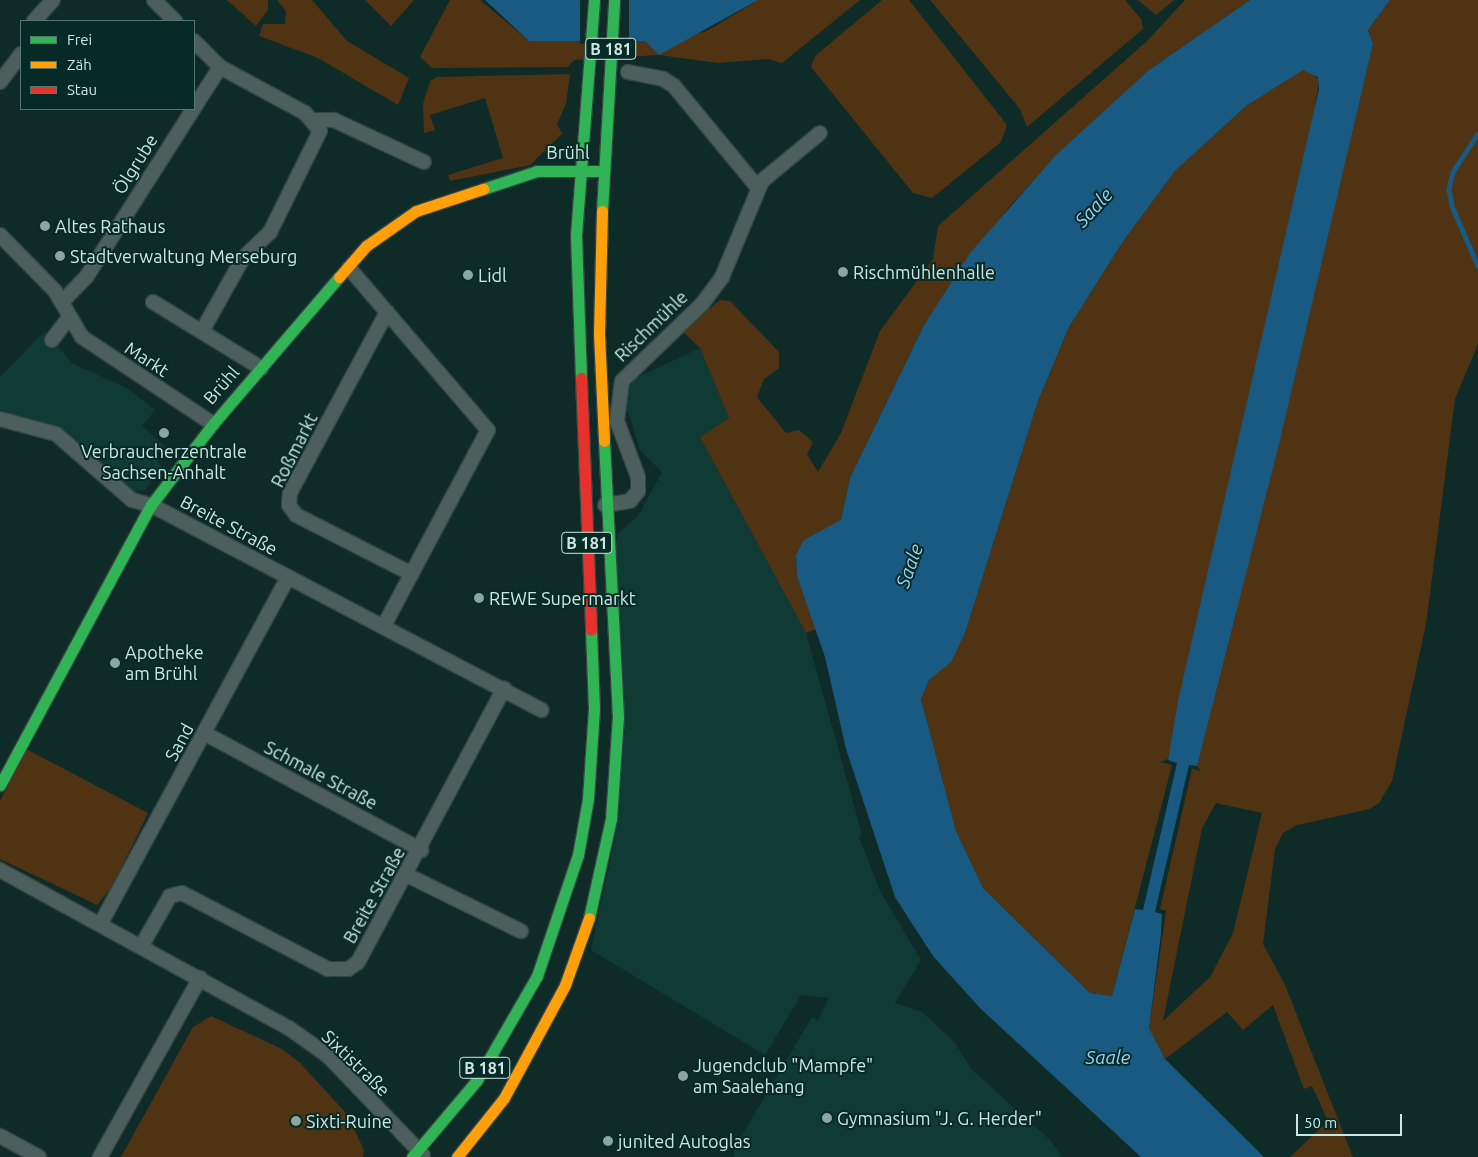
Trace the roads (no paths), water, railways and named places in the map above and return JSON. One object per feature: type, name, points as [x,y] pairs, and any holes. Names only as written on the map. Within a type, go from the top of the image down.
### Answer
[{"type":"main road","name":"B 181","points":[[419,1155],[477,1080],[537,976],[560,914],[586,808],[594,709],[578,346],[579,169],[587,96],[594,0]]},
{"type":"main road","name":"B 181","points":[[457,1157],[509,1090],[565,986],[588,924],[612,819],[618,717],[599,386],[603,171],[614,0]]},
{"type":"main road","name":"Brühl","points":[[0,785],[115,564],[151,505],[213,424],[380,233],[416,211],[537,171],[579,169],[603,171]]},
{"type":"street","points":[[35,20],[53,0]]},
{"type":"street","points":[[154,0],[174,20]]},
{"type":"street","points":[[195,42],[220,67],[315,120],[334,120],[424,162]]},
{"type":"street","points":[[0,82],[20,55]]},
{"type":"street","name":"Ölgrube","points":[[195,106],[220,67]]},
{"type":"street","points":[[628,72],[663,79],[674,86],[758,188]]},
{"type":"street","name":"Ölgrube","points":[[62,302],[104,250],[193,110]]},
{"type":"street","points":[[202,331],[243,258],[264,239],[320,135],[315,120]]},
{"type":"street","name":"Rischmühle","points":[[605,505],[630,501],[638,491],[638,477],[617,421],[622,380],[702,304],[722,277],[758,188],[820,133]]},
{"type":"street","points":[[0,235],[62,302]]},
{"type":"street","points":[[349,268],[488,430],[384,626]]},
{"type":"street","name":"Markt","points":[[62,302],[68,318],[92,345],[213,424]]},
{"type":"street","points":[[153,302],[261,368]]},
{"type":"street","name":"Roßmarkt","points":[[387,312],[290,494],[289,505],[296,515],[412,574]]},
{"type":"street","points":[[52,340],[68,318]]},
{"type":"street","points":[[0,419],[56,434],[127,496],[151,505]]},
{"type":"street","name":"Breite Straße","points":[[151,505],[504,688],[542,710]]},
{"type":"street","name":"Sand","points":[[101,923],[288,577]]},
{"type":"street","name":"Breite Straße","points":[[142,945],[170,896],[182,893],[328,969],[348,969],[367,951],[504,688]]},
{"type":"street","name":"Schmale Straße","points":[[204,733],[420,850]]},
{"type":"street","name":"Sixtistraße","points":[[0,870],[142,945],[289,1028],[328,1056],[419,1155]]},
{"type":"street","points":[[407,875],[521,931]]},
{"type":"street","points":[[100,1157],[200,978]]},
{"type":"street","points":[[0,1136],[38,1157]]},
{"type":"water","points":[[485,0],[758,0],[659,55],[645,41],[529,41]]},
{"type":"water","name":"Saale","points":[[1250,0],[1390,0],[1368,30],[1373,44],[1279,444],[1197,766],[1189,765],[1155,912],[1162,914],[1161,934],[1149,1028],[1165,1059],[1264,1157],[1141,1157],[980,1008],[933,956],[895,897],[846,749],[825,657],[797,576],[796,555],[804,540],[841,520],[850,478],[923,327],[970,253],[1056,155],[1149,70]],"holes":[[[1303,70],[1318,77],[1319,89],[1178,701],[1168,760],[1177,763],[1143,910],[1135,909],[1112,996],[1090,993],[983,888],[956,831],[921,699],[929,680],[951,662],[965,633],[1038,401],[1069,327],[1122,243],[1175,171],[1246,106]]]},
{"type":"waterway","points":[[1478,134],[1453,172],[1449,189],[1452,206],[1478,266]]},
{"type":"place","name":"Altes Rathaus","points":[[45,226]]},
{"type":"place","name":"Stadtverwaltung Merseburg","points":[[60,256]]},
{"type":"place","name":"Rischmühlenhalle","points":[[843,272]]},
{"type":"place","name":"Lidl","points":[[468,275]]},
{"type":"place","name":"Verbraucherzentrale Sachsen-Anhalt","points":[[164,433]]},
{"type":"place","name":"REWE Supermarkt","points":[[479,598]]},
{"type":"place","name":"Apotheke am Brühl","points":[[115,663]]},
{"type":"place","name":"Jugendclub \"Mampfe\" am Saalehang","points":[[683,1076]]},
{"type":"place","name":"Gymnasium \"J. G. Herder\"","points":[[827,1118]]},
{"type":"place","name":"Sixti-Ruine","points":[[296,1121]]},
{"type":"place","name":"junited Autoglas","points":[[608,1141]]}]
